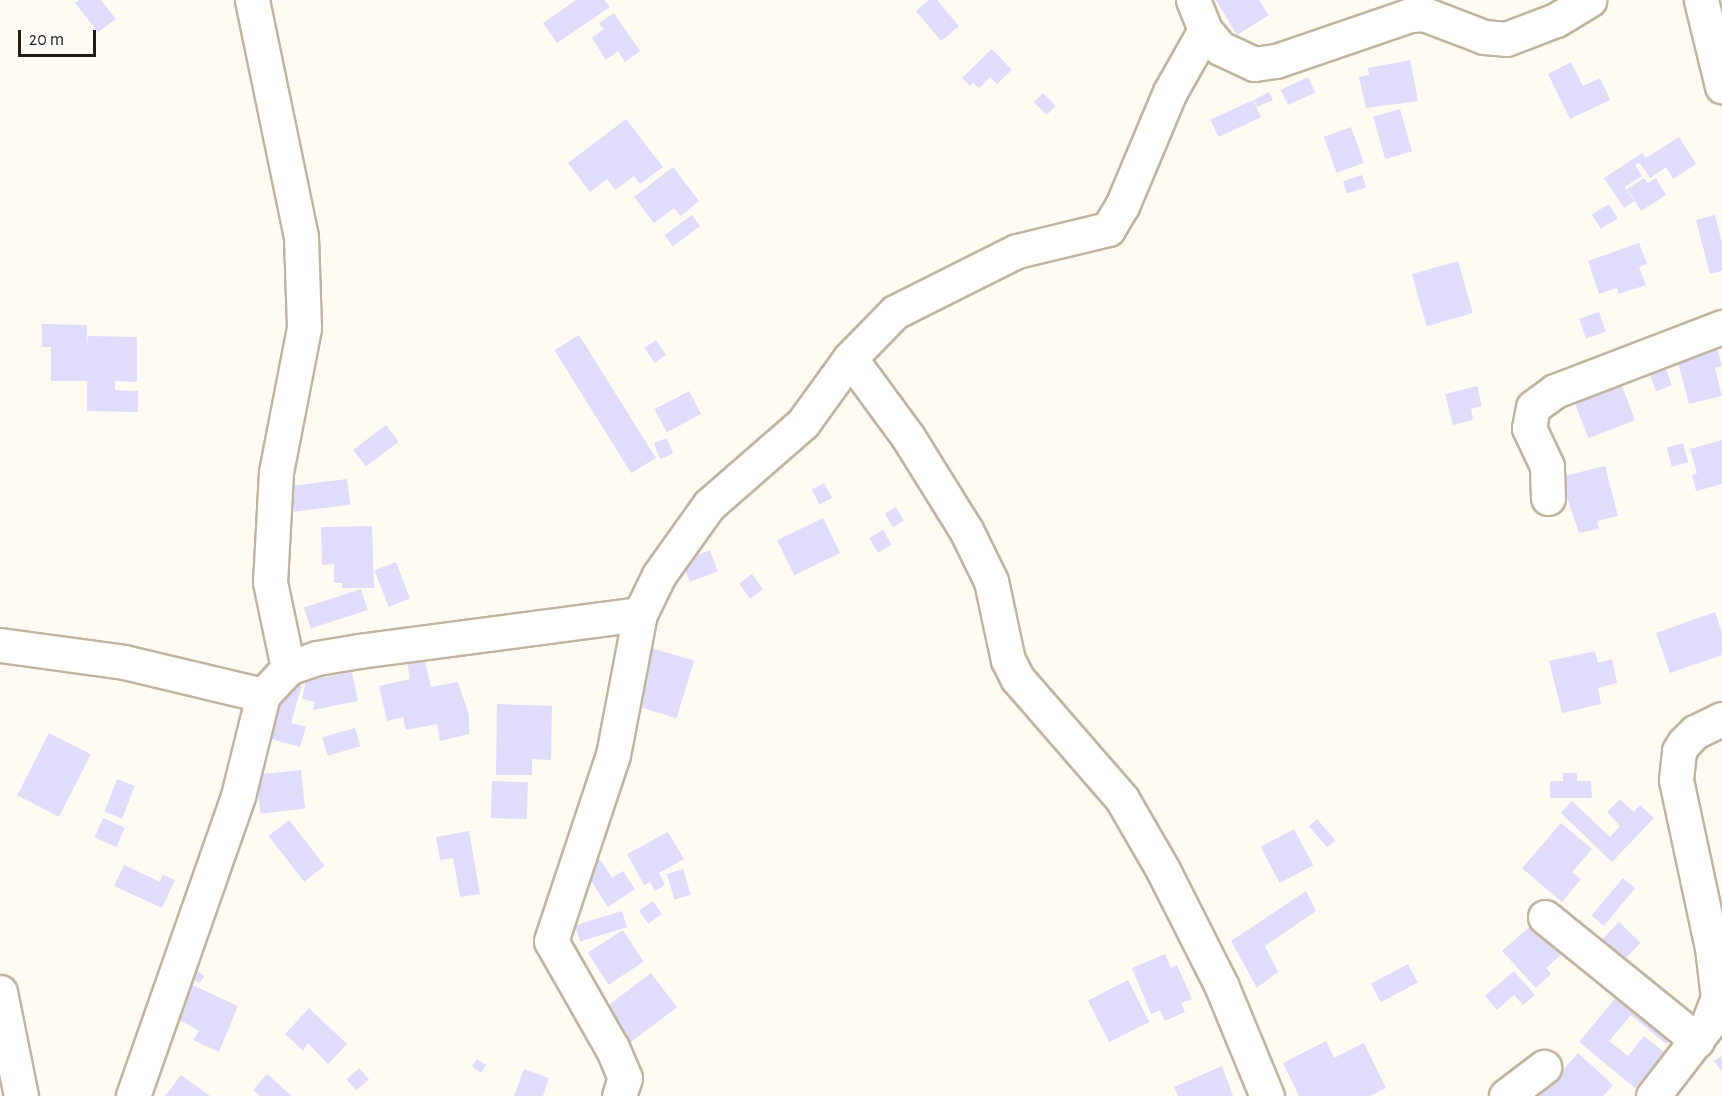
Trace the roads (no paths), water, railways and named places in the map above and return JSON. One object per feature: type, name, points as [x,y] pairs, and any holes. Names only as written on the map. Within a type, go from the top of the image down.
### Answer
[{"type":"street","points":[[252,0],[301,237],[304,328],[276,472],[270,582],[288,668]]},
{"type":"street","points":[[1193,0],[1205,30],[1220,48],[1254,64],[1276,61],[1410,15],[1424,14],[1484,37],[1506,39],[1556,20],[1589,0]]},
{"type":"street","points":[[1701,0],[1722,86]]},
{"type":"street","points":[[630,1090],[612,1048],[551,941],[614,755],[640,614],[659,575],[709,506],[803,423],[850,358],[895,312],[1017,250],[1108,229],[1122,206],[1170,92],[1205,30]]},
{"type":"street","points":[[1548,498],[1547,466],[1529,428],[1533,407],[1556,391],[1722,327]]},
{"type":"street","points":[[850,358],[908,437],[966,530],[991,581],[1008,660],[1017,678],[1122,799],[1163,870],[1222,987],[1267,1096]]},
{"type":"street","points":[[134,1096],[238,796],[263,695],[288,668],[317,658],[359,651],[640,614]]},
{"type":"street","points":[[0,645],[124,662],[263,695]]},
{"type":"street","points":[[1653,1096],[1697,1040],[1715,1009],[1719,988],[1680,807],[1677,766],[1684,743],[1695,732],[1722,719]]},
{"type":"street","points":[[1545,917],[1697,1040]]},
{"type":"street","points":[[0,992],[21,1096]]},
{"type":"street","points":[[1506,1096],[1544,1067]]}]
